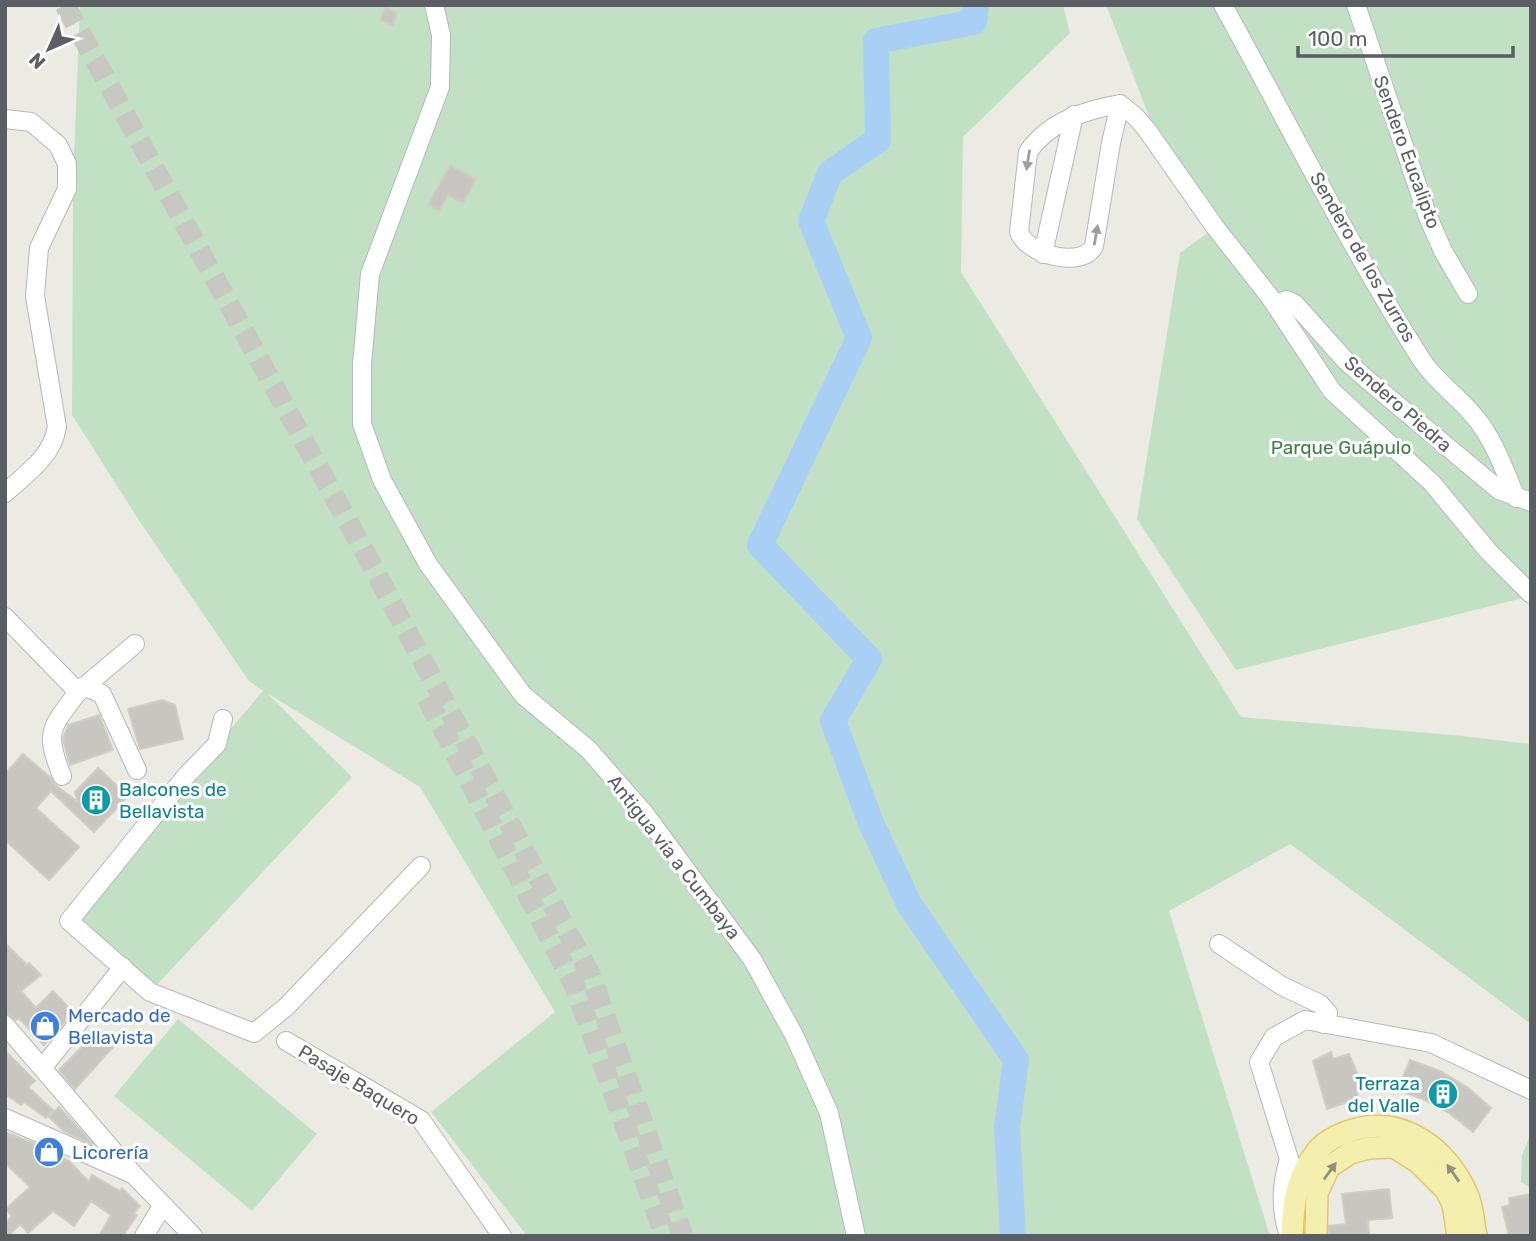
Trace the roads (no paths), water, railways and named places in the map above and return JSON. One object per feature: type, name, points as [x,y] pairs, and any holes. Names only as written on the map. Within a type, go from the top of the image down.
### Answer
[{"type":"main road","points":[[1290,1236],[1296,1165],[1339,1134],[1371,1124],[1400,1128],[1428,1143],[1451,1168],[1468,1195],[1474,1234]]},
{"type":"main road","points":[[1316,1236],[1317,1193],[1329,1167],[1350,1153],[1369,1148],[1394,1147],[1418,1162],[1446,1190],[1474,1234]]},
{"type":"street","name":"Antigua vía a Cumbaya","points":[[434,5],[441,35],[440,87],[370,274],[362,364],[362,424],[382,480],[428,564],[523,695],[588,749],[645,814],[752,959],[794,1035],[829,1113],[856,1236]]},
{"type":"street","name":"Sendero de los Zurros","points":[[1223,5],[1422,361],[1476,419],[1523,500]]},
{"type":"street","name":"Sendero Eucalipto","points":[[1356,5],[1428,217],[1443,251],[1468,294]]},
{"type":"street","points":[[1121,104],[1111,143],[1091,253],[1084,258],[1043,254],[1022,240],[1019,232],[1028,152],[1035,141],[1074,115],[1121,104]]},
{"type":"street","points":[[1121,104],[1147,130],[1215,227],[1275,303],[1332,391],[1432,482],[1489,552],[1531,594]]},
{"type":"street","points":[[1043,254],[1074,115]]},
{"type":"street","points":[[5,119],[30,122],[58,145],[67,164],[68,189],[39,248],[36,296],[57,427],[54,442],[46,457],[5,493]]},
{"type":"street","name":"Sendero Piedra","points":[[1275,303],[1287,300],[1295,304],[1327,341],[1362,375],[1499,490],[1523,500]]},
{"type":"street","points":[[5,617],[81,689],[102,694],[137,770]]},
{"type":"street","points":[[62,776],[53,749],[52,727],[81,689],[135,644]]},
{"type":"street","points":[[223,719],[217,744],[186,776],[69,921],[150,992],[253,1034],[286,1007],[421,866]]},
{"type":"street","points":[[1219,944],[1282,986],[1320,1003],[1328,1013],[1324,1024]]},
{"type":"street","points":[[43,1067],[123,967]]},
{"type":"street","points":[[1296,1165],[1259,1062],[1274,1037],[1305,1020],[1431,1043],[1531,1090]]},
{"type":"street","points":[[5,1025],[135,1175],[193,1236]]},
{"type":"street","name":"Pasaje Baquero","points":[[286,1041],[421,1120],[502,1236]]},
{"type":"street","points":[[5,1118],[135,1175]]},
{"type":"street","points":[[144,1236],[163,1205]]},
{"type":"waterway","points":[[976,5],[974,22],[876,41],[878,140],[830,173],[811,221],[859,338],[760,545],[869,659],[833,721],[871,823],[909,904],[1016,1060],[1007,1128],[1013,1236]]},
{"type":"tunnel","points":[[65,5],[363,549],[590,974],[683,1236]]},
{"type":"tunnel","points":[[427,698],[575,987],[665,1236]]},
{"type":"place","name":"Balcones de Bellavista","points":[[96,800]]},
{"type":"place","name":"Mercado de Bellavista","points":[[45,1026]]},
{"type":"place","name":"Terraza del Valle","points":[[1443,1094]]},
{"type":"place","name":"Licorería","points":[[49,1152]]},
{"type":"park label","name":"Parque Guápulo","points":[[1341,447]]}]
